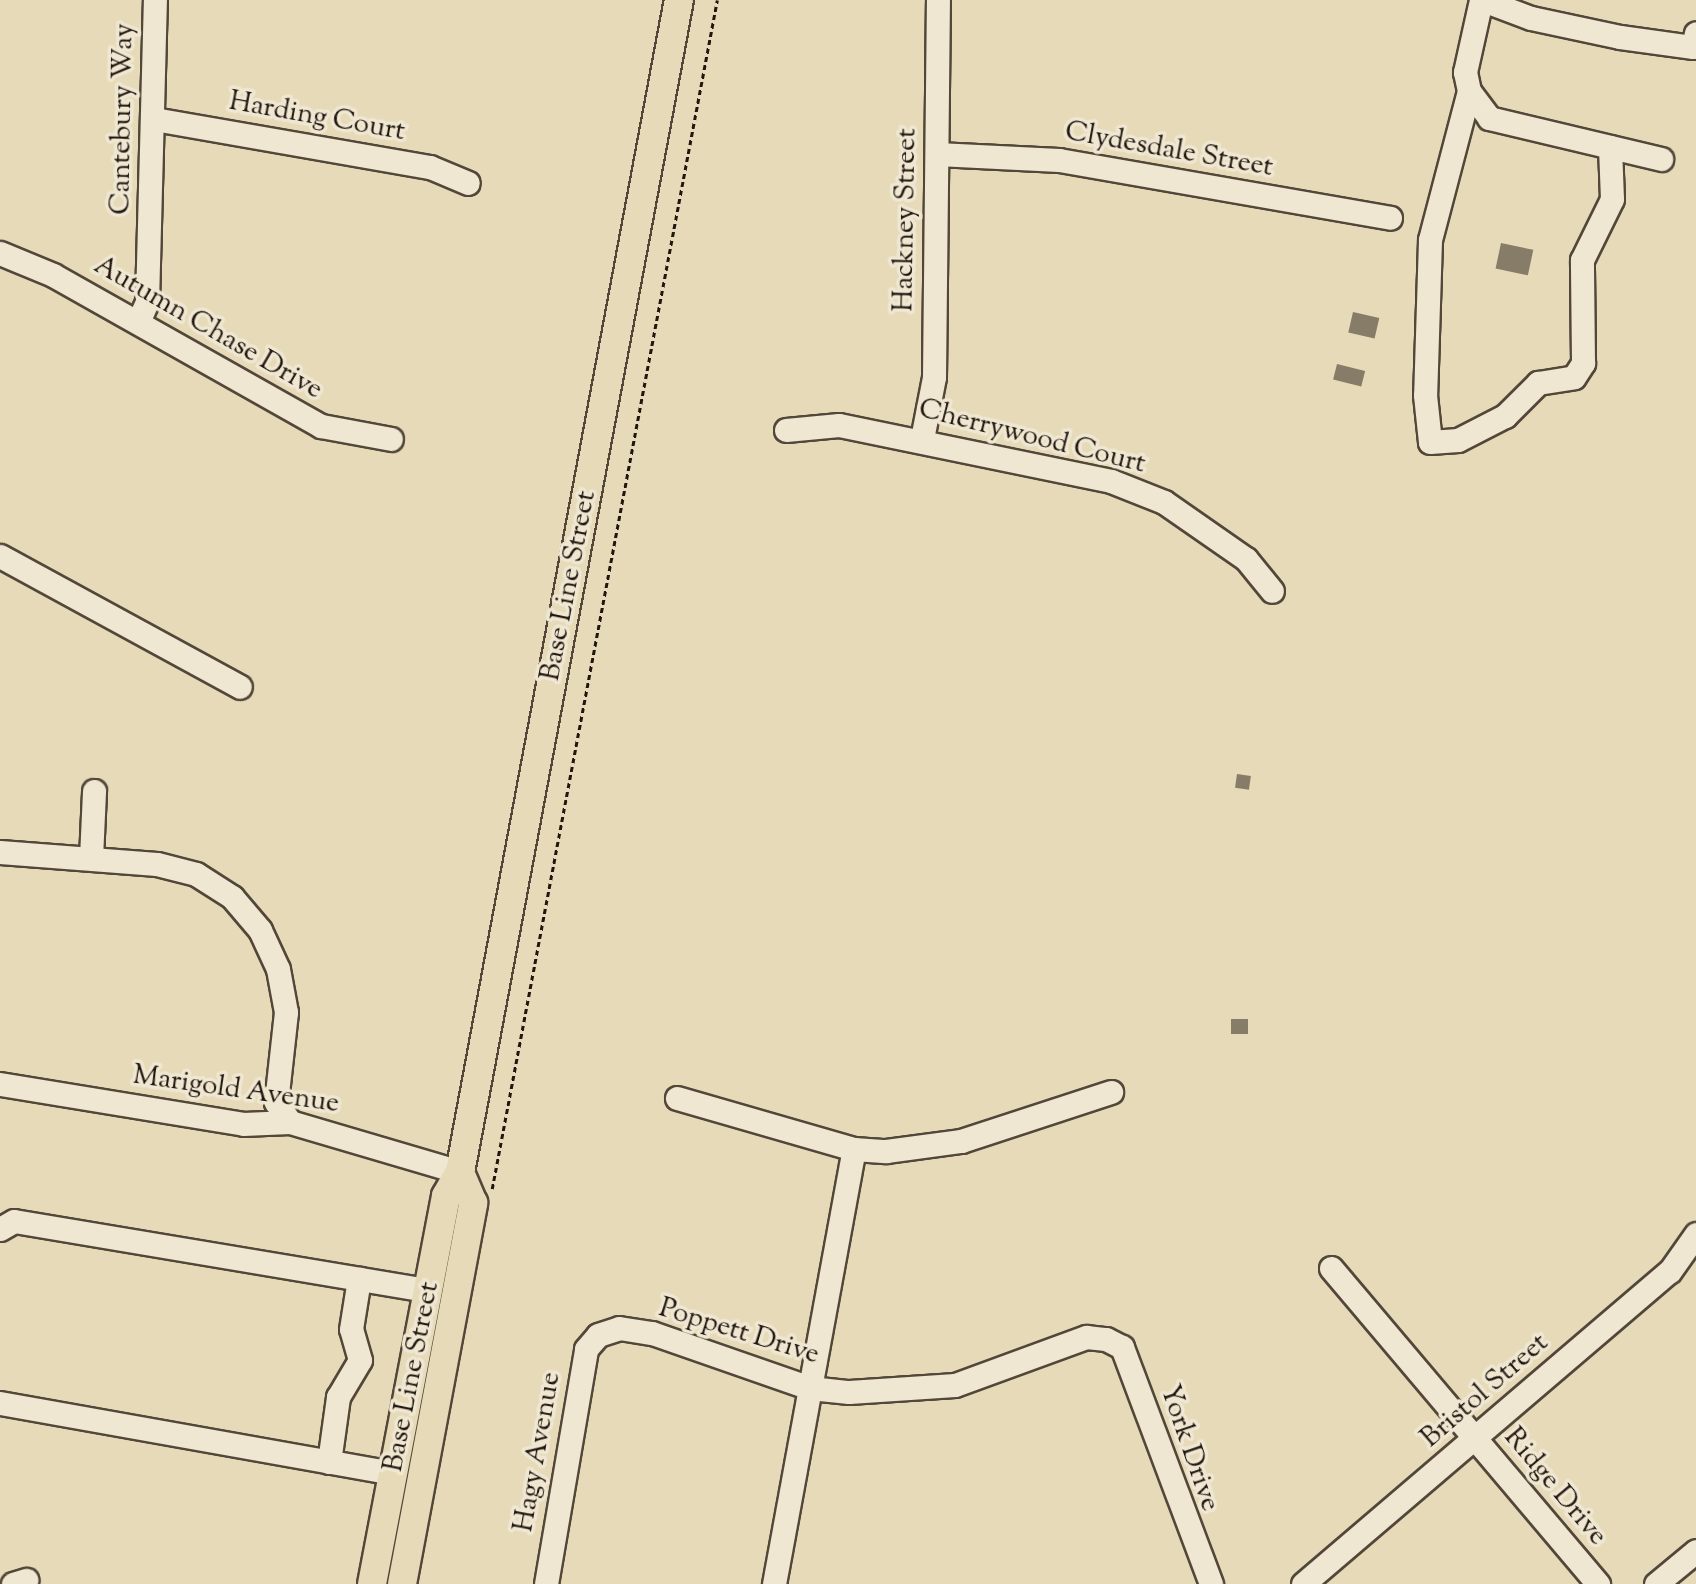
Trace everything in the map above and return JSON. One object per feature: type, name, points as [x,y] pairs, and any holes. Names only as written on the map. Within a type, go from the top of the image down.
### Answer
[{"type":"main road","name":"Base Line Street","points":[[372,1584],[446,1196],[460,1172],[679,0]]},
{"type":"main road","name":"Base Line Street","points":[[400,1584],[473,1203],[460,1172]]},
{"type":"main road","points":[[393,1473],[405,1493],[400,1584]]},
{"type":"street","name":"Cantebury Way","points":[[138,322],[147,302],[154,119],[155,0]]},
{"type":"street","name":"Hackney Street","points":[[922,439],[934,377],[938,0]]},
{"type":"street","points":[[1661,159],[1489,118],[1469,91],[1465,72],[1482,0],[1531,18],[1620,37],[1693,47],[1696,33]]},
{"type":"street","points":[[1469,91],[1430,240],[1425,395],[1430,442],[1458,440],[1493,422],[1538,383],[1574,377],[1583,363],[1583,260],[1612,199],[1610,147]]},
{"type":"street","name":"Harding Court","points":[[154,119],[430,167],[468,183]]},
{"type":"street","name":"Clydesdale Street","points":[[937,154],[1059,160],[1390,218]]},
{"type":"street","name":"Autumn Chase Drive","points":[[0,253],[138,322],[321,426],[391,439]]},
{"type":"street","name":"Cherrywood Court","points":[[786,430],[839,425],[922,439],[1111,481],[1164,502],[1246,559],[1272,591]]},
{"type":"street","points":[[0,556],[240,687]]},
{"type":"street","points":[[91,858],[94,791]]},
{"type":"street","points":[[0,852],[91,858],[196,874],[232,897],[260,930],[278,969],[285,1012],[276,1102],[290,1122]]},
{"type":"street","name":"Marigold Avenue","points":[[0,1084],[243,1124],[290,1122],[460,1172]]},
{"type":"street","points":[[677,1098],[854,1149],[920,1150],[1111,1092]]},
{"type":"street","points":[[774,1584],[854,1149]]},
{"type":"street","points":[[0,1229],[14,1221],[428,1290]]},
{"type":"street","name":"Bristol Street","points":[[1303,1584],[1670,1271],[1696,1234]]},
{"type":"street","name":"Ridge Drive","points":[[1331,1268],[1598,1584]]},
{"type":"street","points":[[329,1462],[338,1397],[360,1360],[351,1329],[359,1279]]},
{"type":"street","name":"Poppett Drive","points":[[598,1335],[618,1328],[652,1334],[810,1388],[892,1392],[956,1385],[1086,1337],[1106,1339]]},
{"type":"street","name":"Hagy Avenue","points":[[546,1584],[586,1349],[598,1335]]},
{"type":"street","name":"York Drive","points":[[1106,1339],[1122,1347],[1211,1584]]},
{"type":"street","points":[[0,1403],[393,1473]]},
{"type":"street","points":[[1656,1584],[1696,1551]]},
{"type":"path","points":[[490,1203],[717,0]]},
{"type":"building","points":[[1501,243],[1533,250],[1528,275],[1496,268]]},
{"type":"building","points":[[1353,312],[1379,318],[1375,339],[1348,332]]},
{"type":"building","points":[[1337,364],[1365,371],[1361,387],[1333,380]]},
{"type":"building","points":[[1237,774],[1251,776],[1249,790],[1235,788]]},
{"type":"building","points":[[1231,1019],[1248,1019],[1248,1034],[1231,1034]]}]
